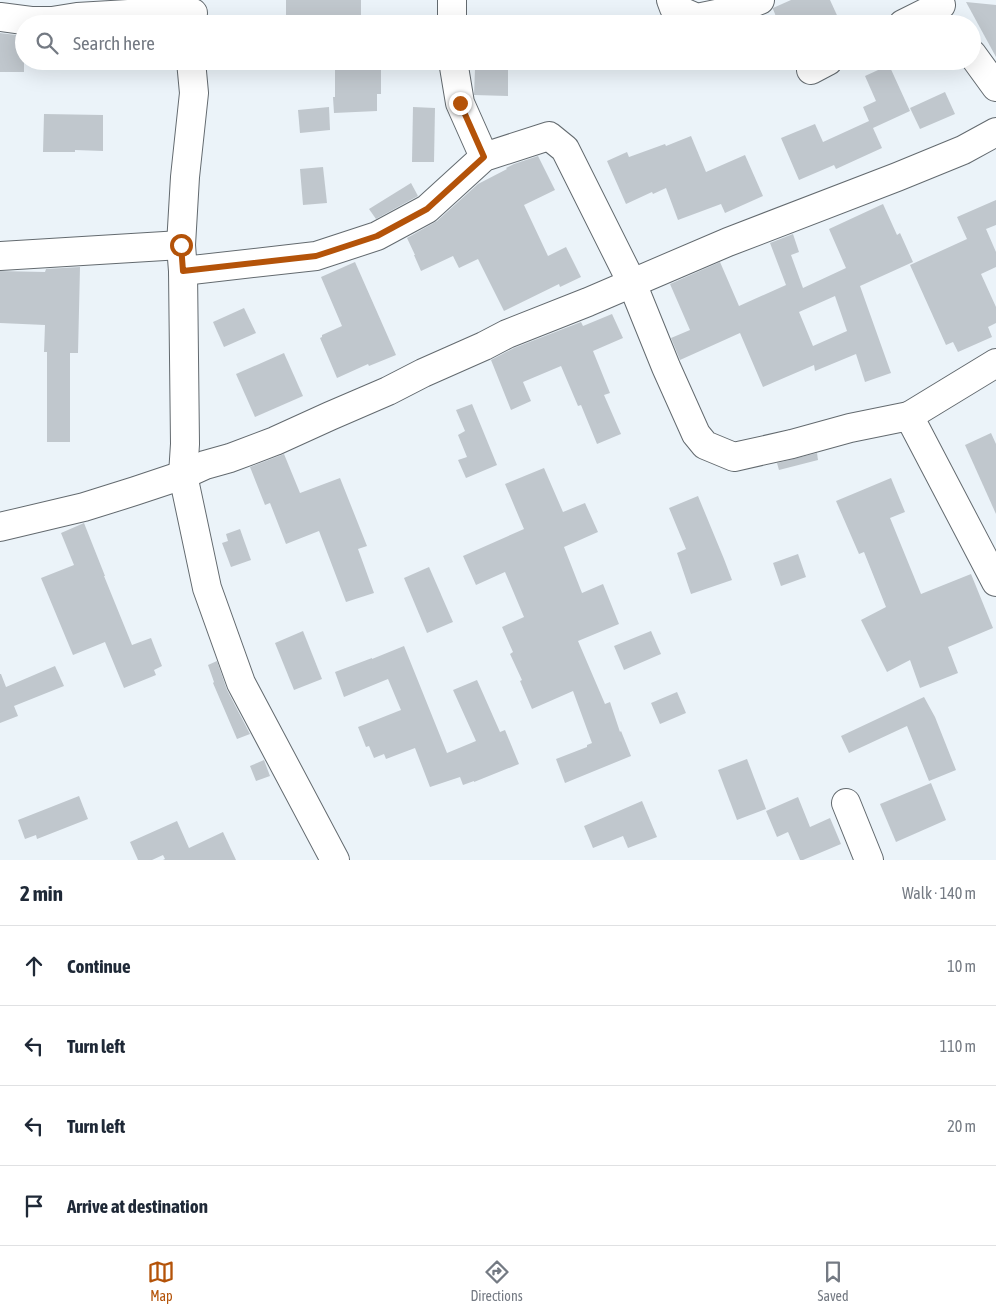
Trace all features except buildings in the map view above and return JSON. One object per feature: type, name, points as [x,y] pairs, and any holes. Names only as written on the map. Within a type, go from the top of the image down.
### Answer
[{"type":"street","points":[[452,0],[452,15]]},
{"type":"street","points":[[672,0],[674,8],[689,15]]},
{"type":"street","points":[[711,15],[735,10],[760,0]]},
{"type":"street","points":[[930,15],[944,10]]},
{"type":"street","points":[[110,15],[145,12],[193,12]]},
{"type":"street","points":[[0,17],[15,19]]},
{"type":"street","points":[[981,66],[996,87]]},
{"type":"street","points":[[191,70],[194,93],[185,177],[182,258],[185,444],[183,475],[207,588],[241,683],[334,860]]},
{"type":"street","points":[[454,70],[460,103],[484,157]]},
{"type":"street","points":[[0,528],[84,507],[183,475],[205,464],[230,458],[275,441],[388,391],[508,334],[728,242],[964,150],[996,132]]},
{"type":"street","points":[[0,256],[182,258],[316,256],[377,236],[427,209],[484,157],[549,136],[565,148],[632,283],[696,434],[706,445],[734,457],[850,428],[909,416],[996,363]]},
{"type":"street","points":[[909,416],[996,582]]},
{"type":"street","points":[[970,532],[996,540]]},
{"type":"street","points":[[846,803],[870,860]]},
{"type":"route","points":[[181,245],[183,271],[316,256],[377,236],[427,209],[484,157],[460,103]]}]
